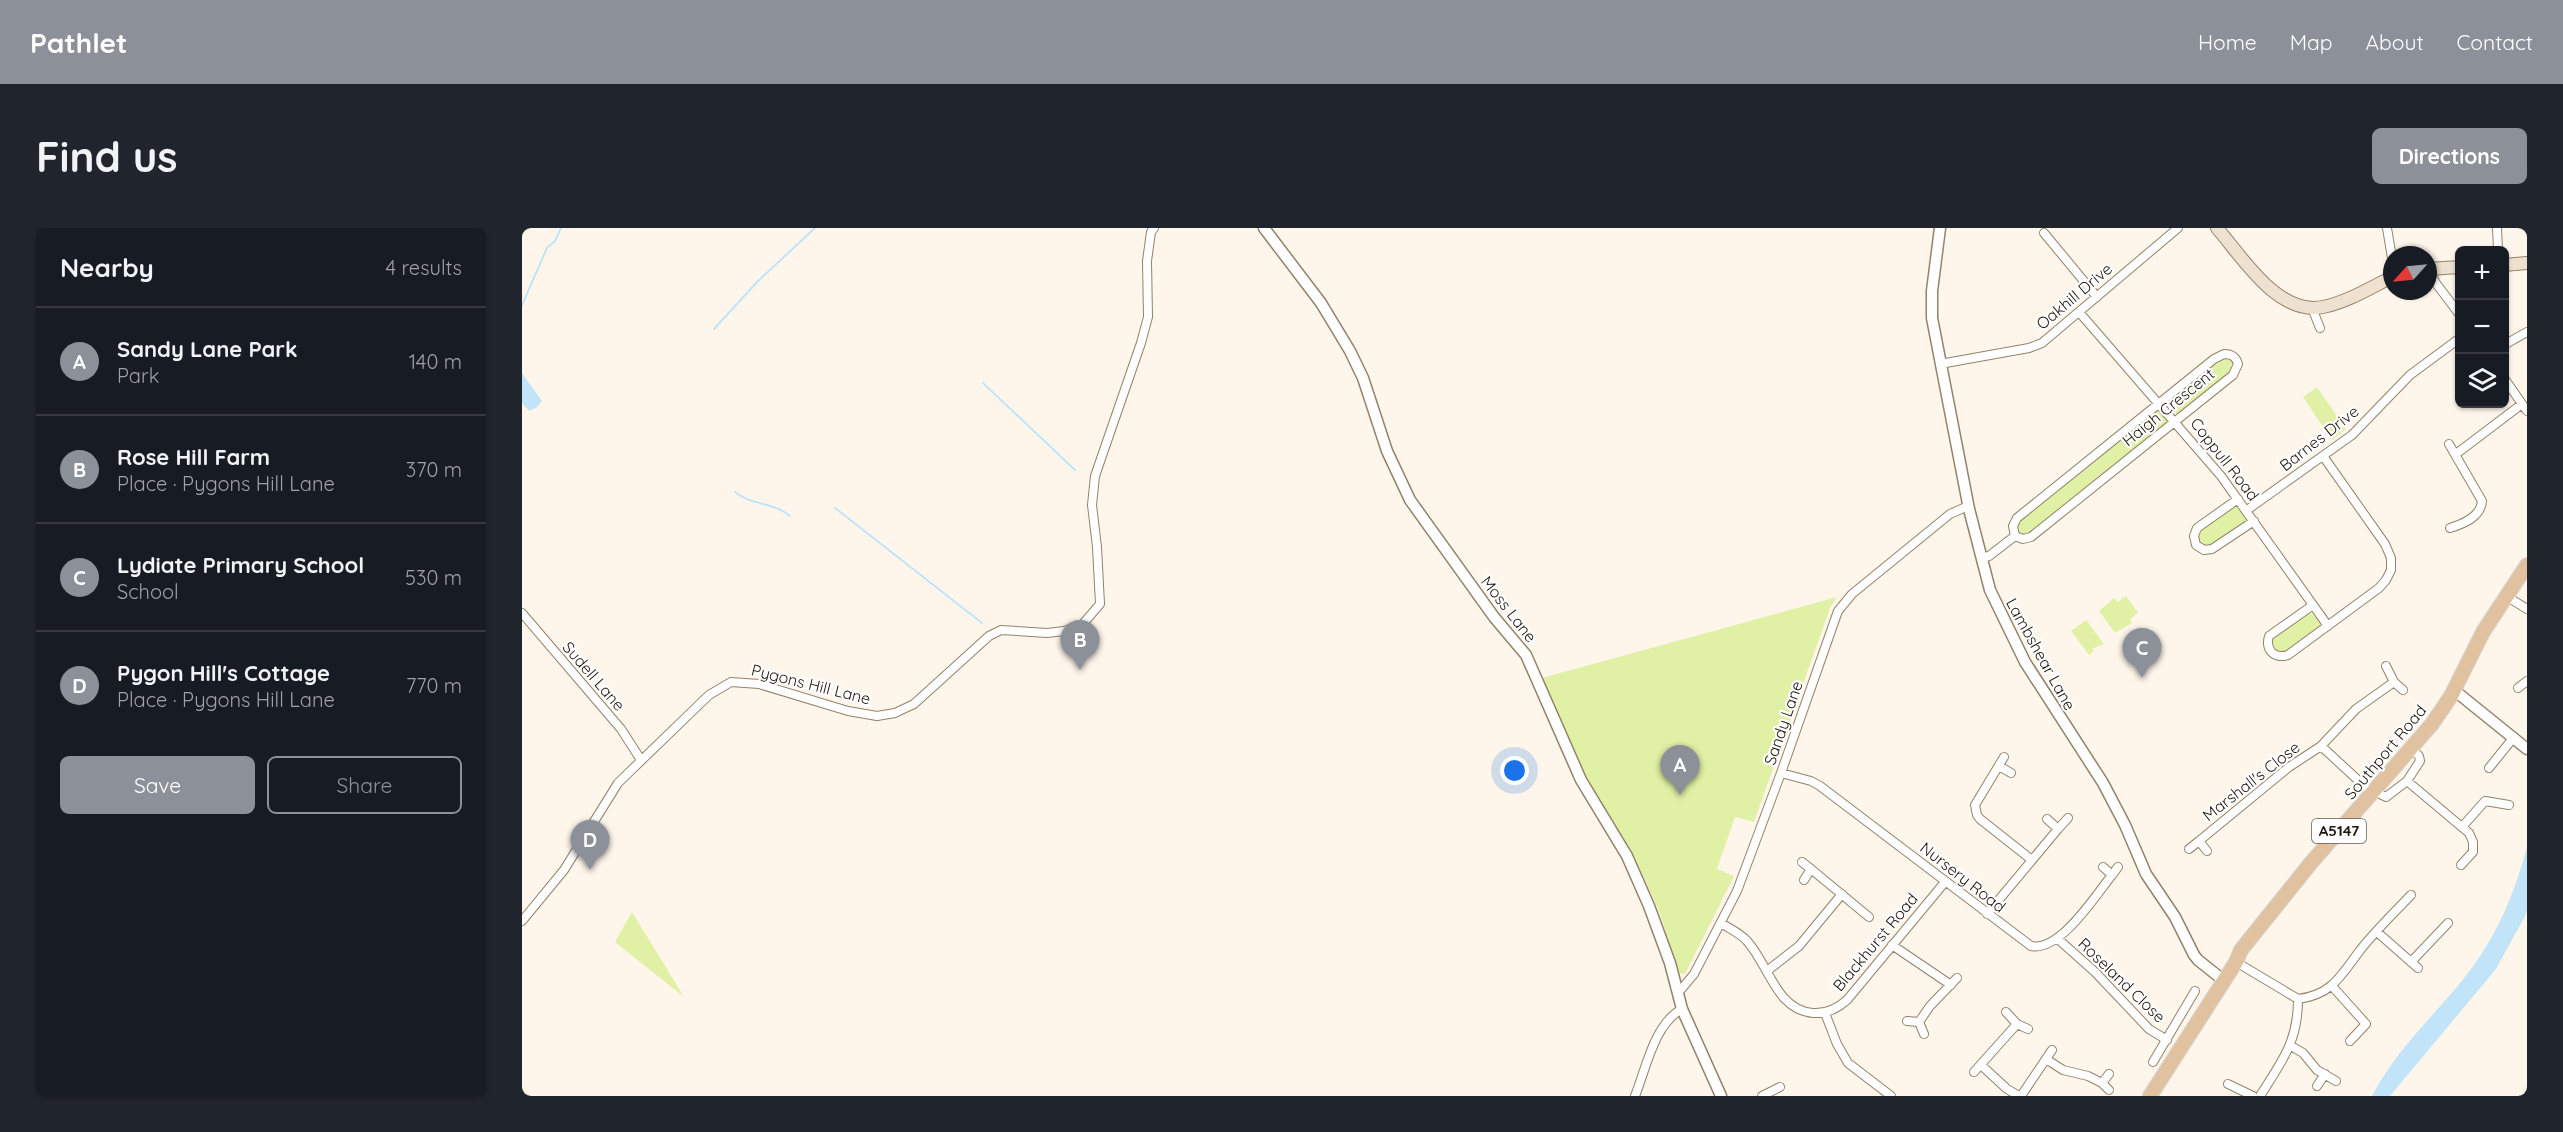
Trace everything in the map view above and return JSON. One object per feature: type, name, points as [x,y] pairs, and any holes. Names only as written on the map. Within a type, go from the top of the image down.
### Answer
[{"type":"main road","points":[[2217,228],[2263,281],[2290,304],[2312,308],[2336,303],[2383,281]]},
{"type":"main road","points":[[2509,265],[2527,263]]},
{"type":"main road","points":[[2437,268],[2455,267]]},
{"type":"main road","name":"Southport Road","points":[[2150,1096],[2236,962],[2241,950],[2432,724],[2454,690],[2483,632],[2527,565]]},
{"type":"street","name":"Pygons Hill Lane","points":[[522,921],[565,869],[618,783],[710,695],[731,682],[759,684],[848,711],[876,716],[895,713],[915,704],[983,640],[1001,630],[1047,633],[1064,631],[1082,625],[1100,604],[1092,506],[1095,476],[1146,326],[1147,261],[1151,232],[1154,228]]},
{"type":"street","name":"Moss Lane","points":[[1264,228],[1321,303],[1350,351],[1363,378],[1387,451],[1410,500],[1494,617],[1526,655],[1581,780],[1627,856],[1645,896],[1664,943],[1682,1009],[1721,1096]]},
{"type":"street","name":"Lambshear Lane","points":[[1940,228],[1932,306],[1940,364],[1968,506],[1990,590],[2015,644],[2060,720],[2103,783],[2125,825],[2146,874],[2178,922],[2198,960],[2223,980]]},
{"type":"street","name":"Oakhill Drive","points":[[1940,364],[2036,346],[2052,336],[2178,228]]},
{"type":"street","points":[[2387,228],[2390,246]]},
{"type":"street","points":[[2497,228],[2498,246]]},
{"type":"street","points":[[2044,233],[2097,297]]},
{"type":"street","points":[[2437,283],[2455,308]]},
{"type":"street","points":[[2312,308],[2320,327]]},
{"type":"street","name":"Coppull Road","points":[[2079,312],[2194,441],[2247,510],[2328,626]]},
{"type":"street","points":[[2509,343],[2527,332]]},
{"type":"street","name":"Barnes Drive","points":[[2247,510],[2361,428],[2410,375],[2455,342]]},
{"type":"street","name":"Haigh Crescent","points":[[2224,354],[2234,356],[2238,364],[2233,375],[2031,537],[2023,539],[2015,536],[2013,526],[2017,518],[2214,359],[2224,354]]},
{"type":"street","points":[[2456,454],[2525,408],[2509,384]]},
{"type":"street","points":[[2449,444],[2481,496],[2482,506],[2473,517],[2450,528]]},
{"type":"street","points":[[2313,605],[2271,633],[2267,644],[2276,656],[2288,655],[2383,584],[2392,564],[2385,544],[2323,456]]},
{"type":"street","points":[[2238,499],[2197,528],[2194,536],[2196,545],[2204,550],[2212,549],[2254,521]]},
{"type":"street","name":"Sandy Lane","points":[[1678,993],[1694,974],[1737,891],[1835,618],[1842,605],[1852,594],[1950,514],[1968,506]]},
{"type":"street","name":"Haigh Crescent","points":[[1981,558],[1989,556],[2015,536]]},
{"type":"street","points":[[2506,596],[2527,609]]},
{"type":"street","name":"Sudell Lane","points":[[522,614],[621,729],[641,760]]},
{"type":"street","points":[[2386,666],[2394,682],[2403,690]]},
{"type":"street","points":[[2518,688],[2527,681]]},
{"type":"street","name":"Marshall's Close","points":[[2189,849],[2289,767],[2321,746],[2356,709],[2394,682]]},
{"type":"street","points":[[2454,690],[2527,749]]},
{"type":"street","points":[[2489,768],[2514,737]]},
{"type":"street","name":"Marshall's Close","points":[[2321,746],[2373,792]]},
{"type":"street","points":[[2373,792],[2383,797],[2389,796],[2407,781],[2420,761],[2419,756],[2411,748]]},
{"type":"street","points":[[2004,758],[1975,805],[1975,810],[1980,819],[2032,860]]},
{"type":"street","points":[[1999,766],[2011,773]]},
{"type":"street","name":"Nursery Road","points":[[1781,773],[1811,781],[1820,786],[2031,946],[2045,946],[2058,939]]},
{"type":"street","points":[[2407,781],[2469,833],[2473,842],[2472,852],[2460,865]]},
{"type":"street","points":[[2462,827],[2485,801],[2509,805]]},
{"type":"street","points":[[1988,915],[2068,818]]},
{"type":"street","points":[[2047,819],[2058,829]]},
{"type":"street","name":"Marshall's Close","points":[[2199,841],[2207,851]]},
{"type":"street","points":[[1802,862],[1869,917]]},
{"type":"street","points":[[2103,867],[2112,875]]},
{"type":"street","points":[[2058,939],[2118,867]]},
{"type":"street","points":[[1804,880],[1811,869]]},
{"type":"street","name":"Blackhurst Road","points":[[1825,1013],[1847,1000],[1945,882]]},
{"type":"street","points":[[1767,970],[1799,946],[1842,894]]},
{"type":"street","points":[[2236,962],[2298,999],[2316,996],[2332,986],[2347,971],[2357,954],[2411,895]]},
{"type":"street","points":[[1721,923],[1746,939],[1780,994],[1793,1007],[1810,1013],[1825,1013],[1837,1044],[1848,1063],[1891,1096]]},
{"type":"street","points":[[2377,932],[2415,965],[2448,923]]},
{"type":"street","name":"Roseland Close","points":[[2058,939],[2096,972],[2149,1029],[2167,1040]]},
{"type":"street","points":[[1893,945],[1951,985]]},
{"type":"street","points":[[1919,1022],[1930,1006],[1958,978]]},
{"type":"street","points":[[2332,986],[2366,1024],[2350,1041]]},
{"type":"street","points":[[2153,1062],[2195,990]]},
{"type":"street","points":[[2260,1096],[2291,1046],[2298,1012],[2298,999]]},
{"type":"street","points":[[1635,1096],[1660,1033],[1671,1016],[1682,1009]]},
{"type":"street","points":[[2006,1012],[2017,1024],[2028,1029]]},
{"type":"street","points":[[1907,1021],[1919,1022]]},
{"type":"street","points":[[1919,1022],[1924,1034]]},
{"type":"street","points":[[1974,1072],[2017,1024]]},
{"type":"street","points":[[2291,1046],[2336,1081]]},
{"type":"street","points":[[1981,1065],[2007,1089],[2020,1096],[2052,1050]]},
{"type":"street","points":[[2046,1059],[2063,1070],[2088,1076],[2102,1083],[2109,1090]]},
{"type":"street","points":[[2102,1083],[2109,1074]]},
{"type":"street","points":[[2317,1086],[2325,1074]]},
{"type":"street","points":[[2228,1084],[2253,1096]]},
{"type":"street","points":[[1762,1096],[1780,1087]]},
{"type":"green space","points":[[2227,358],[2232,362],[2231,370],[2178,415],[2167,402],[2204,371]]},
{"type":"green space","points":[[2317,387],[2346,429],[2332,440],[2303,397]]},
{"type":"green space","points":[[2157,410],[2169,423],[2038,528],[2025,535],[2018,532],[2018,524],[2026,515]]},
{"type":"green space","points":[[2235,507],[2240,508],[2247,518],[2246,522],[2210,547],[2198,541],[2200,531]]},
{"type":"green space","points":[[2126,596],[2138,613],[2130,619],[2132,623],[2115,633],[2099,611],[2114,598],[2118,602]]},
{"type":"green space","points":[[1837,597],[1830,608],[1754,822],[1735,817],[1717,869],[1734,876],[1685,974],[1679,973],[1659,911],[1632,852],[1583,773],[1542,678]]},
{"type":"green space","points":[[2310,612],[2320,622],[2320,627],[2286,651],[2280,653],[2275,650],[2273,637]]},
{"type":"green space","points":[[2086,620],[2104,644],[2092,649],[2094,651],[2089,655],[2071,631]]},
{"type":"green space","points":[[632,912],[684,997],[615,942]]},
{"type":"water","points":[[522,373],[542,401],[536,408],[529,411],[522,403]]},
{"type":"water","points":[[2527,847],[2527,911],[2496,969],[2390,1096],[2372,1096],[2400,1053],[2469,972],[2491,939],[2508,904]]},
{"type":"waterway","points":[[522,305],[547,248],[555,241],[561,228]]},
{"type":"waterway","points":[[714,329],[758,281],[815,228]]},
{"type":"waterway","points":[[983,383],[1075,470]]},
{"type":"waterway","points":[[735,492],[749,500],[777,508],[790,516]]},
{"type":"waterway","points":[[835,508],[982,623]]},
{"type":"place","name":"Rose Hill Farm","points":[[1080,670]]},
{"type":"place","name":"Lydiate Primary School","points":[[2142,678]]},
{"type":"place","name":"Sandy Lane Park","points":[[1680,795]]},
{"type":"place","name":"Pygon Hill's Cottage","points":[[590,870]]}]
